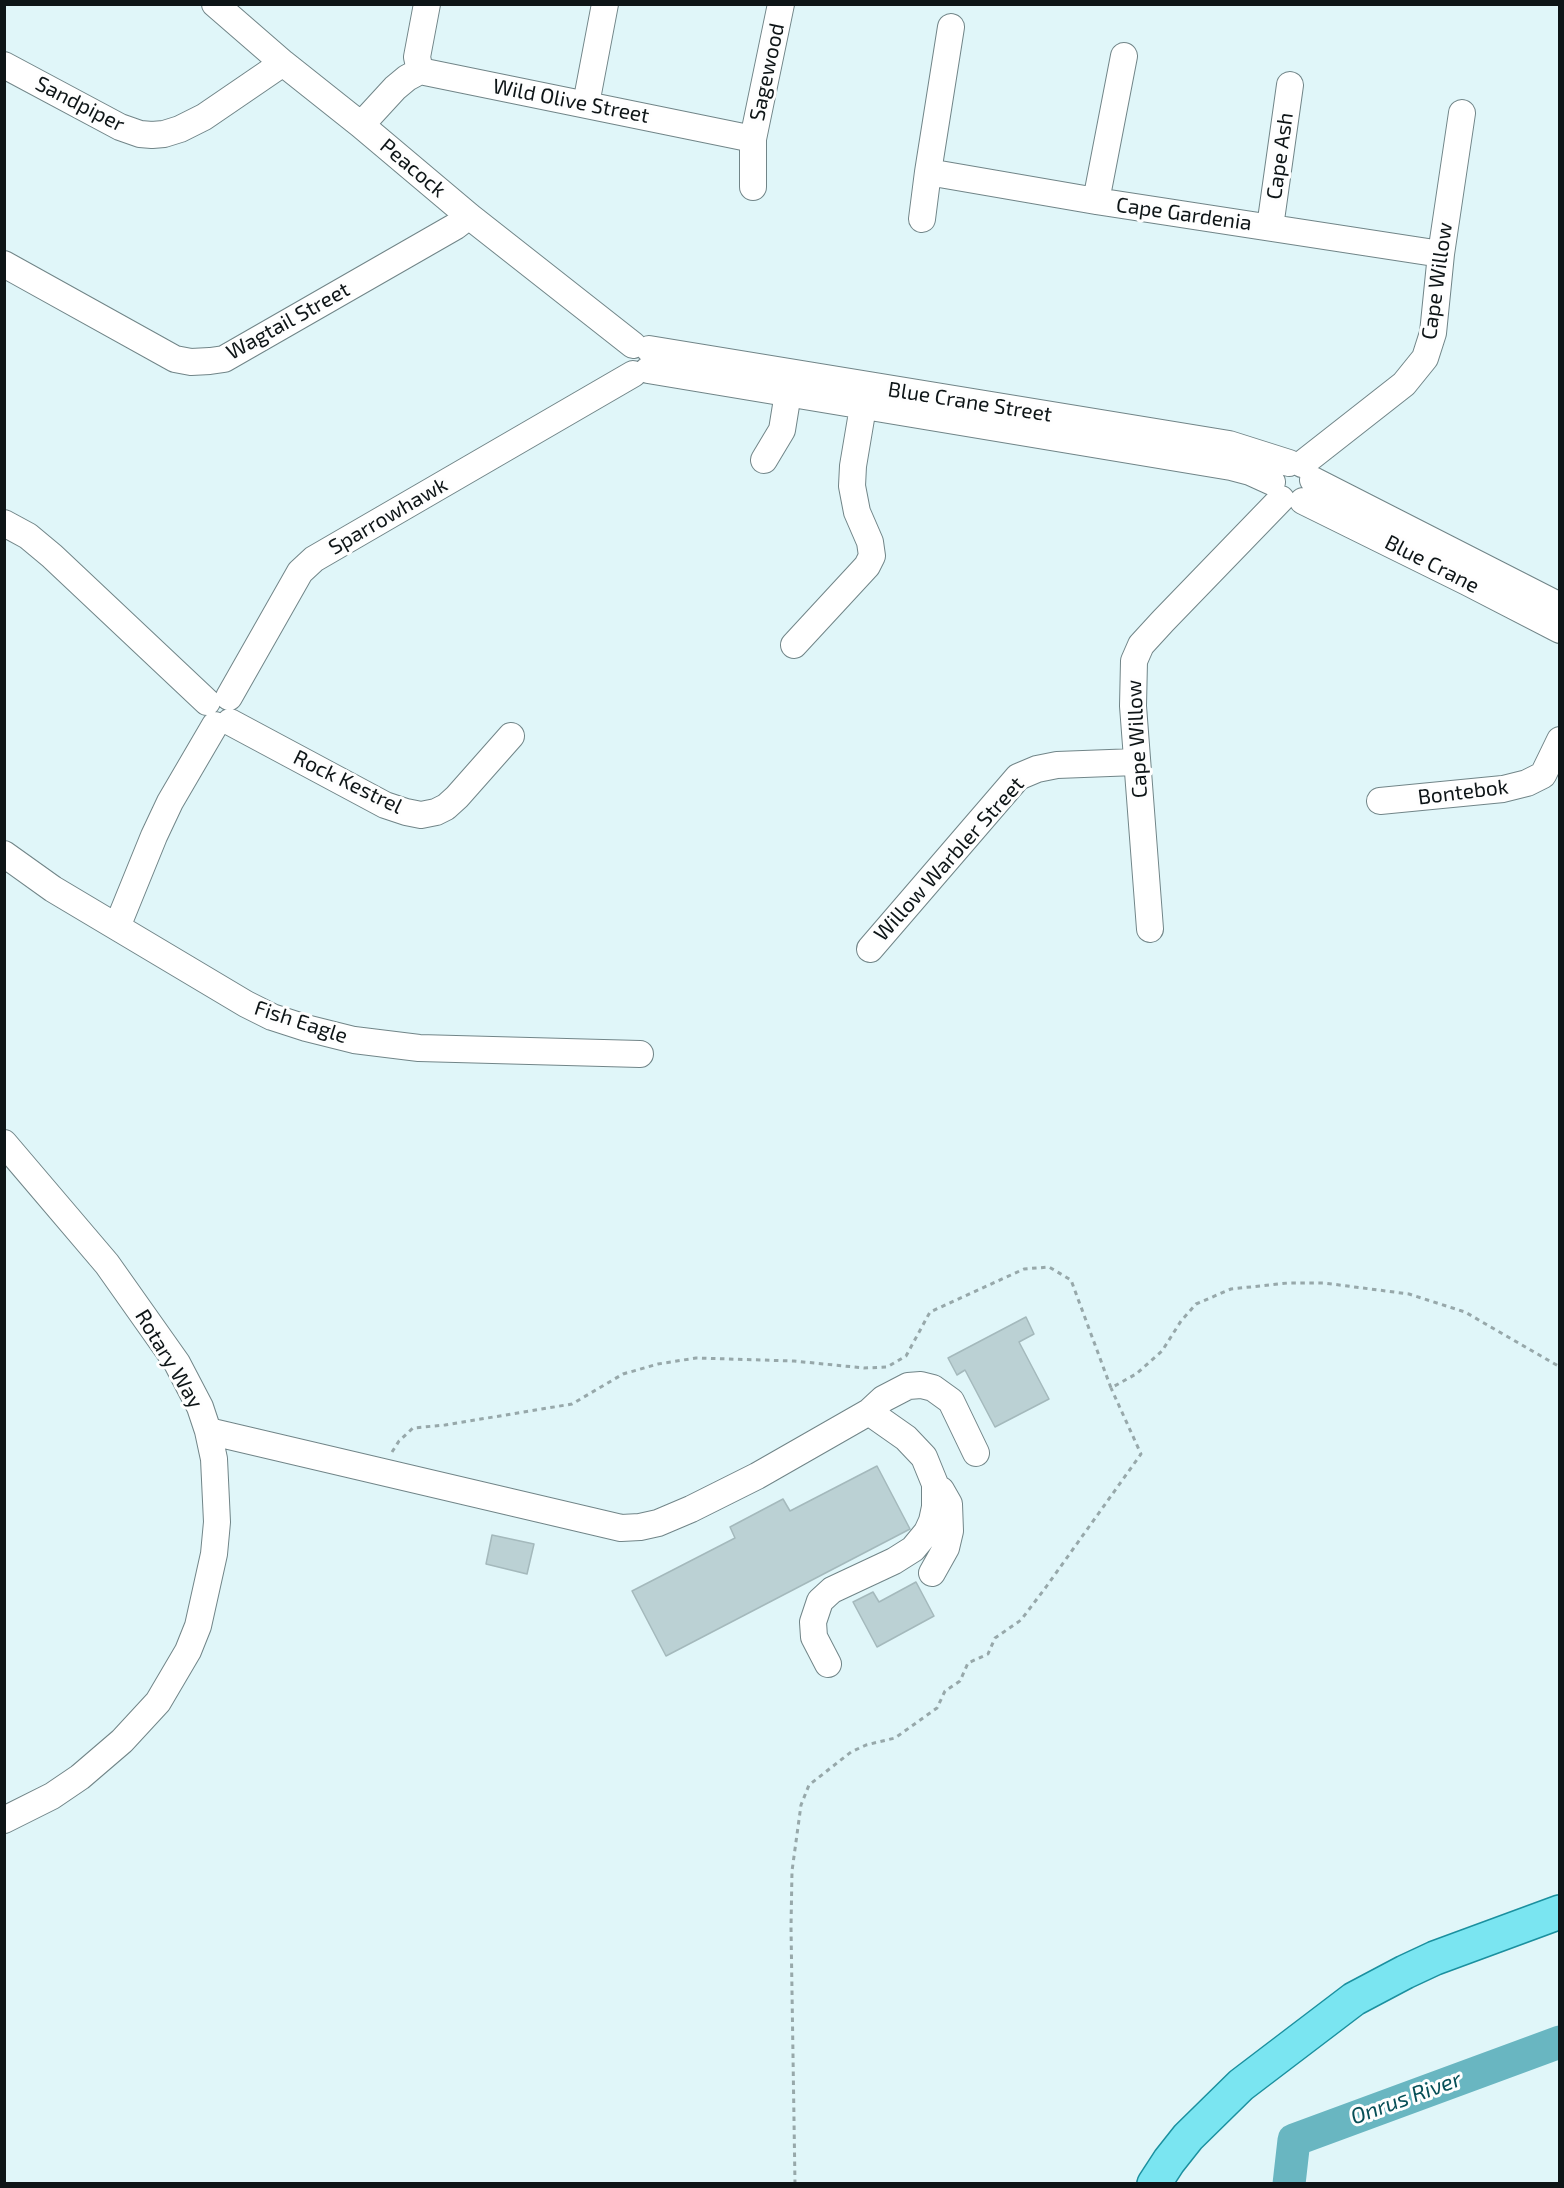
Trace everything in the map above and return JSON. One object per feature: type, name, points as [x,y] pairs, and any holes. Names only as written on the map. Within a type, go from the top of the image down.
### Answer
[{"type":"main road","points":[[1154,2184],[1188,2137],[1241,2085],[1354,1999],[1435,1958],[1560,1911]]},
{"type":"street","name":"Peacock","points":[[215,4],[243,14],[282,63],[361,125],[632,355]]},
{"type":"street","points":[[361,125],[395,88],[420,71],[417,57],[427,4]]},
{"type":"street","points":[[586,104],[604,4]]},
{"type":"street","name":"Sagewood","points":[[753,139],[781,4]]},
{"type":"street","points":[[922,219],[951,27]]},
{"type":"street","points":[[1096,201],[1124,56]]},
{"type":"street","name":"Sandpiper","points":[[4,65],[120,127],[140,134],[152,135],[180,129],[204,117],[282,63]]},
{"type":"street","name":"Wild Olive Street","points":[[420,71],[753,139]]},
{"type":"street","name":"Cape Ash","points":[[1270,227],[1290,85]]},
{"type":"street","name":"Cape Willow","points":[[1150,929],[1136,762],[1134,661],[1141,645],[1293,482],[1404,384],[1425,358],[1433,333],[1441,254],[1462,113]]},
{"type":"street","points":[[753,139],[753,187]]},
{"type":"street","name":"Cape Gardenia","points":[[928,172],[1096,201],[1441,254]]},
{"type":"street","name":"Wagtail Street","points":[[4,264],[176,359],[191,362],[210,361],[224,359],[456,226],[469,216]]},
{"type":"street","name":"Sparrowhawk","points":[[117,927],[158,827],[220,711],[300,572],[314,559],[602,390],[632,355]]},
{"type":"street","name":"Blue Crane Street","points":[[632,355],[788,393],[865,396]]},
{"type":"street","name":"Blue Crane Street","points":[[632,355],[865,396],[1229,444],[1293,482]]},
{"type":"street","points":[[764,460],[783,430],[788,393]]},
{"type":"street","points":[[794,645],[867,566],[872,556],[870,542],[857,512],[852,486],[853,466],[865,396]]},
{"type":"street","name":"Blue Crane","points":[[1293,482],[1560,606]]},
{"type":"street","name":"Blue Crane","points":[[1293,482],[1560,630]]},
{"type":"street","name":"Rock Kestrel","points":[[4,523],[28,536],[52,556],[220,711],[385,805],[421,815],[446,807],[511,736]]},
{"type":"street","name":"Bontebok","points":[[1380,801],[1503,789],[1552,778],[1560,740]]},
{"type":"street","name":"Willow Warbler Street","points":[[870,949],[1018,777],[1037,769],[1057,765],[1136,762]]},
{"type":"street","name":"Fish Eagle","points":[[4,854],[53,890],[272,1017],[354,1040],[419,1048],[640,1054]]},
{"type":"street","name":"Rotary Way","points":[[4,1143],[107,1264],[148,1320],[189,1385],[208,1431],[214,1459],[216,1491],[215,1543],[200,1616],[188,1651],[158,1702],[122,1741],[80,1777],[52,1796],[4,1820]]},
{"type":"street","points":[[208,1431],[621,1528],[658,1523],[758,1476],[869,1412],[884,1399],[908,1386],[921,1385],[933,1388],[951,1401],[976,1453]]},
{"type":"street","points":[[828,1664],[814,1637],[813,1623],[820,1601],[832,1590],[894,1561],[913,1549],[932,1521],[936,1497],[930,1468],[916,1448],[869,1412]]},
{"type":"street","points":[[932,1573],[946,1548],[950,1532],[949,1504],[935,1484]]},
{"type":"path","points":[[380,1472],[399,1442],[413,1428],[445,1425],[572,1404],[623,1374],[658,1364],[707,1359],[794,1361],[864,1368],[887,1367],[906,1356],[930,1312],[1024,1269],[1049,1267],[1071,1280],[1111,1388],[1141,1454],[1022,1620],[995,1638],[988,1653],[968,1663],[960,1681],[945,1692],[936,1708],[896,1738],[851,1752],[809,1785],[801,1805],[792,1871],[795,2184]]},
{"type":"path","points":[[1111,1388],[1136,1374],[1162,1351],[1181,1321],[1196,1304],[1231,1289],[1288,1283],[1324,1283],[1409,1294],[1465,1312],[1560,1366]]},
{"type":"building","points":[[1026,1317],[1034,1334],[1019,1342],[1049,1399],[995,1427],[965,1370],[957,1375],[948,1358]]},
{"type":"building","points":[[877,1466],[910,1529],[666,1656],[632,1591],[735,1538],[730,1527],[783,1499],[790,1511]]},
{"type":"building","points":[[492,1535],[534,1544],[527,1574],[486,1564]]},
{"type":"building","points":[[916,1582],[934,1616],[877,1647],[853,1602],[873,1592],[879,1602]]},
{"type":"waterway","name":"Onrus River","points":[[1289,2184],[1294,2140],[1560,2042]]}]
